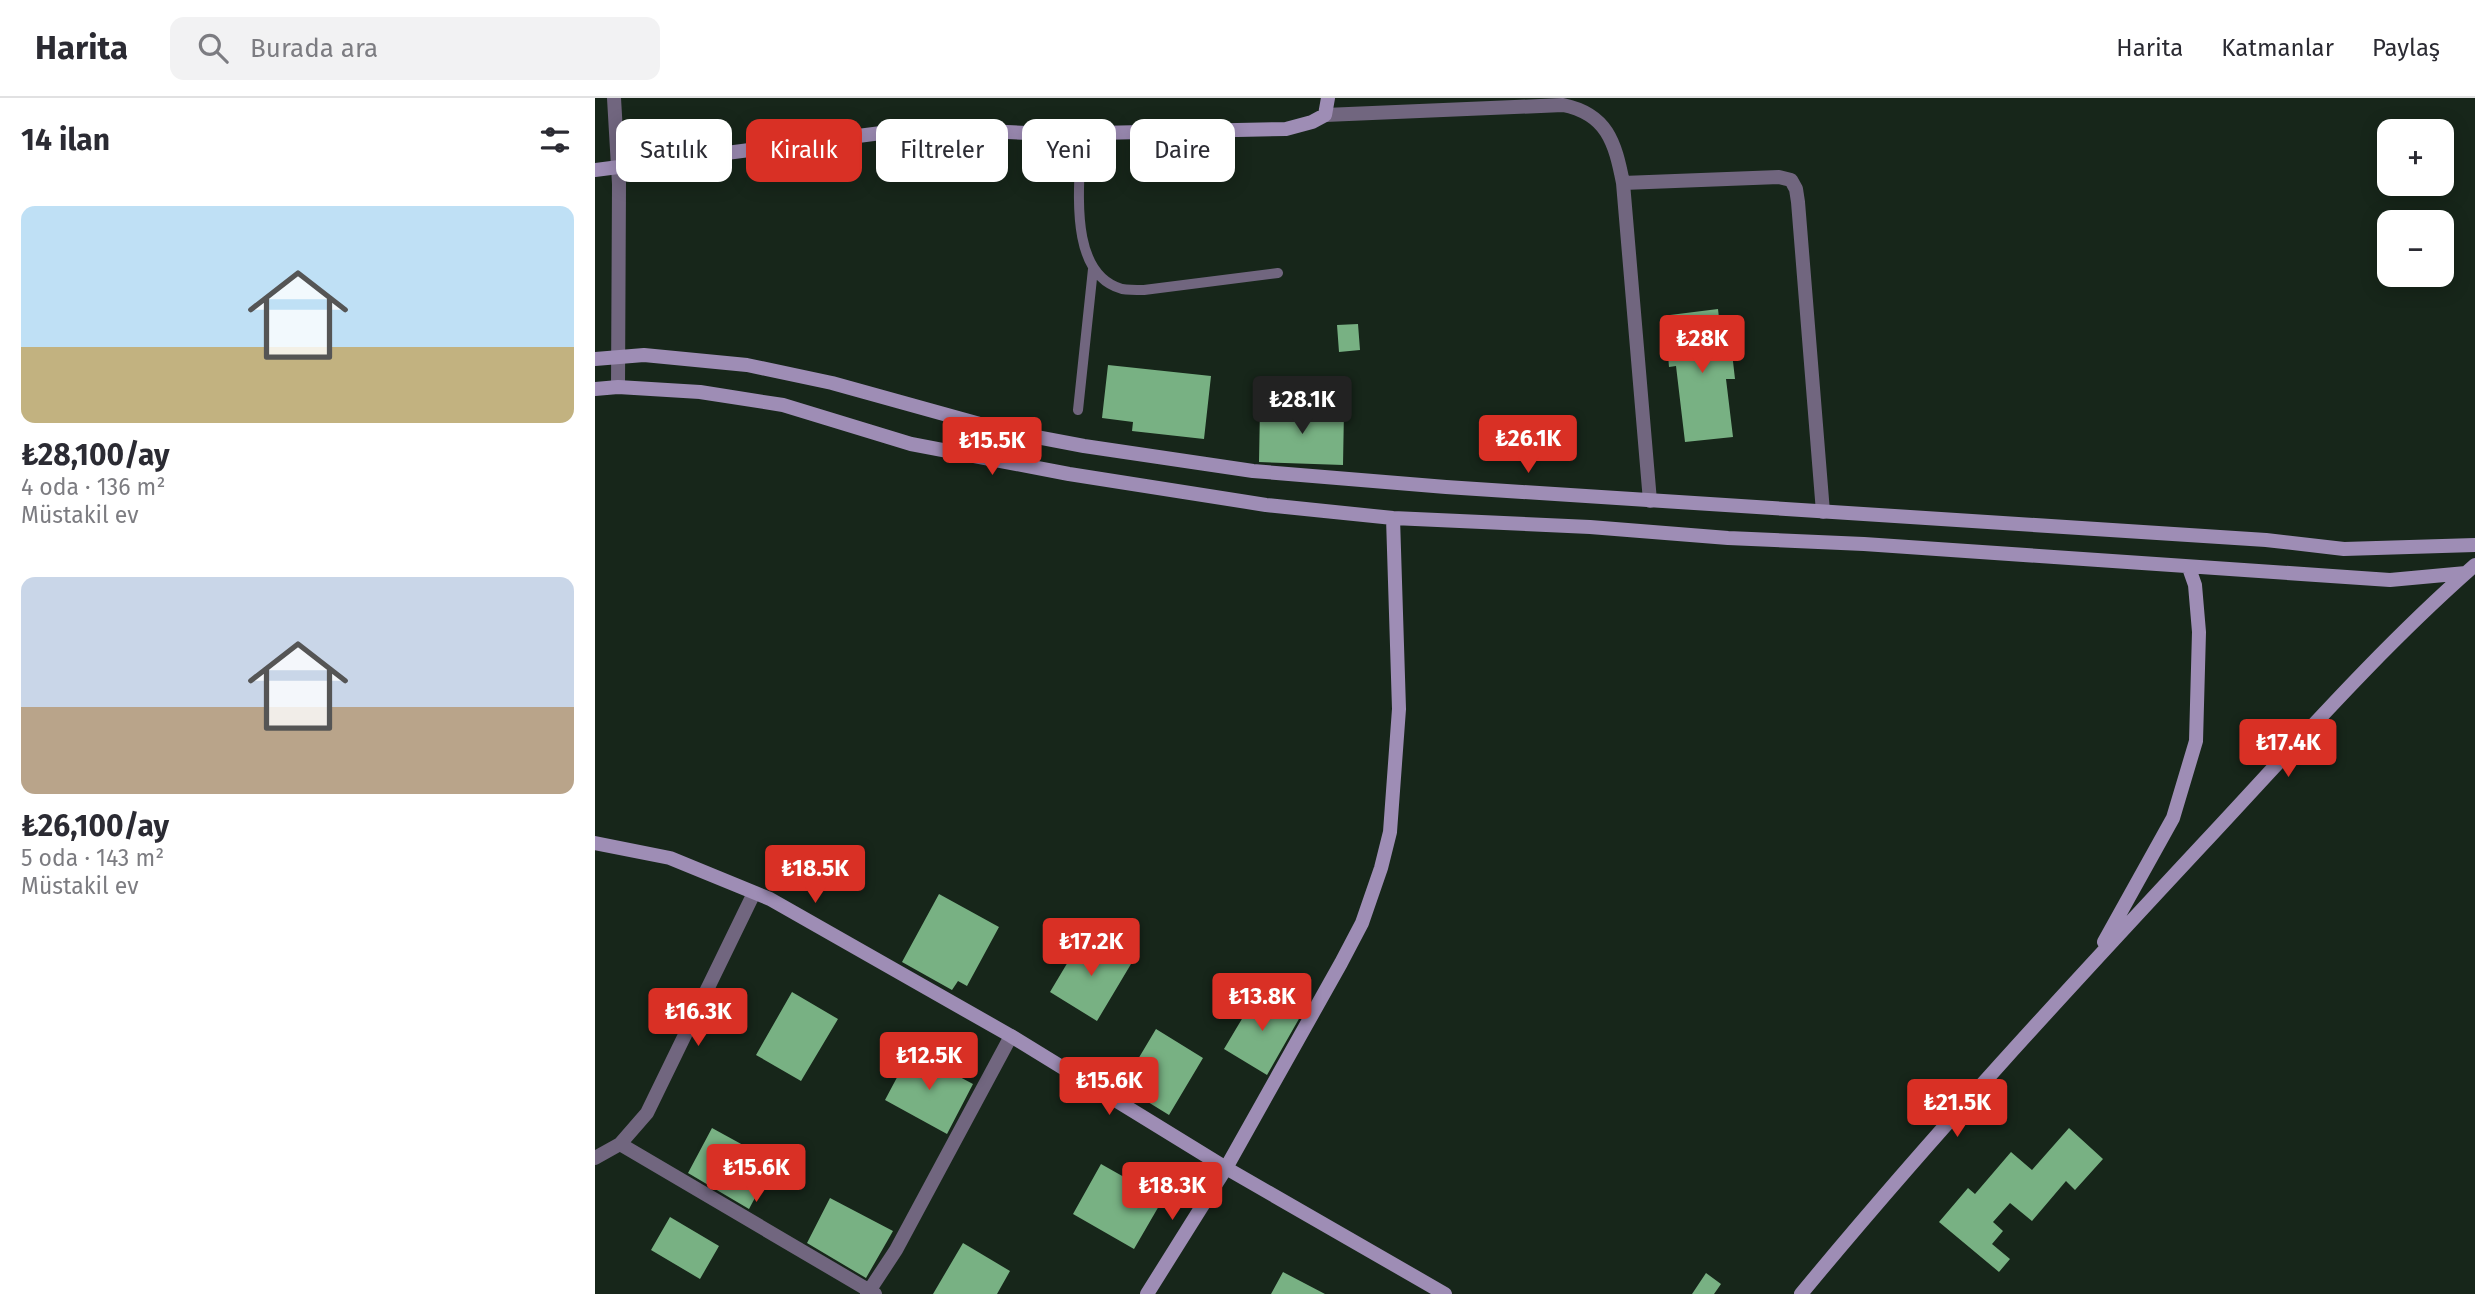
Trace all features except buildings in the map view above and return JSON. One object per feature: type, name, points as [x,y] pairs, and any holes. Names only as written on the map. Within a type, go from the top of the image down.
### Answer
[{"type":"main road","points":[[1116,133],[1286,129],[1312,122],[1325,115],[1328,98]]},
{"type":"main road","points":[[732,152],[920,128],[1022,132]]},
{"type":"main road","points":[[595,170],[616,167]]},
{"type":"main road","points":[[595,359],[643,355],[747,365],[832,383],[1005,431],[1084,446],[1253,471],[1823,512],[2266,540],[2344,549],[2475,545]]},
{"type":"main road","points":[[595,389],[618,387],[700,392],[783,405],[911,444],[1069,474],[1266,505],[1393,518],[1590,527],[2390,580],[2471,569]]},
{"type":"main road","points":[[1147,1294],[1226,1168],[1362,923],[1381,868],[1391,832],[1399,709],[1393,518]]},
{"type":"main road","points":[[2091,965],[2173,818],[2196,741],[2199,632],[2196,584],[2189,568]]},
{"type":"main road","points":[[1801,1294],[1889,1188],[2091,965],[2398,637],[2471,569]]},
{"type":"main road","points":[[595,843],[670,858],[770,899],[1011,1036],[1226,1168],[1445,1294]]},
{"type":"street","points":[[614,98],[616,132]]},
{"type":"street","points":[[1325,115],[1563,105],[1580,109],[1597,119],[1617,152],[1623,183],[1650,500]]},
{"type":"street","points":[[1623,183],[1779,177],[1791,180],[1798,202],[1823,512]]},
{"type":"street","points":[[618,182],[618,387]]},
{"type":"street","points":[[595,1158],[620,1144],[647,1112],[754,893]]},
{"type":"street","points":[[620,1144],[871,1293],[1011,1036]]},
{"type":"lane","points":[[1080,182],[1080,230],[1085,252],[1093,269],[1106,282],[1123,289],[1144,290],[1278,273]]},
{"type":"lane","points":[[1077,410],[1093,269]]}]
